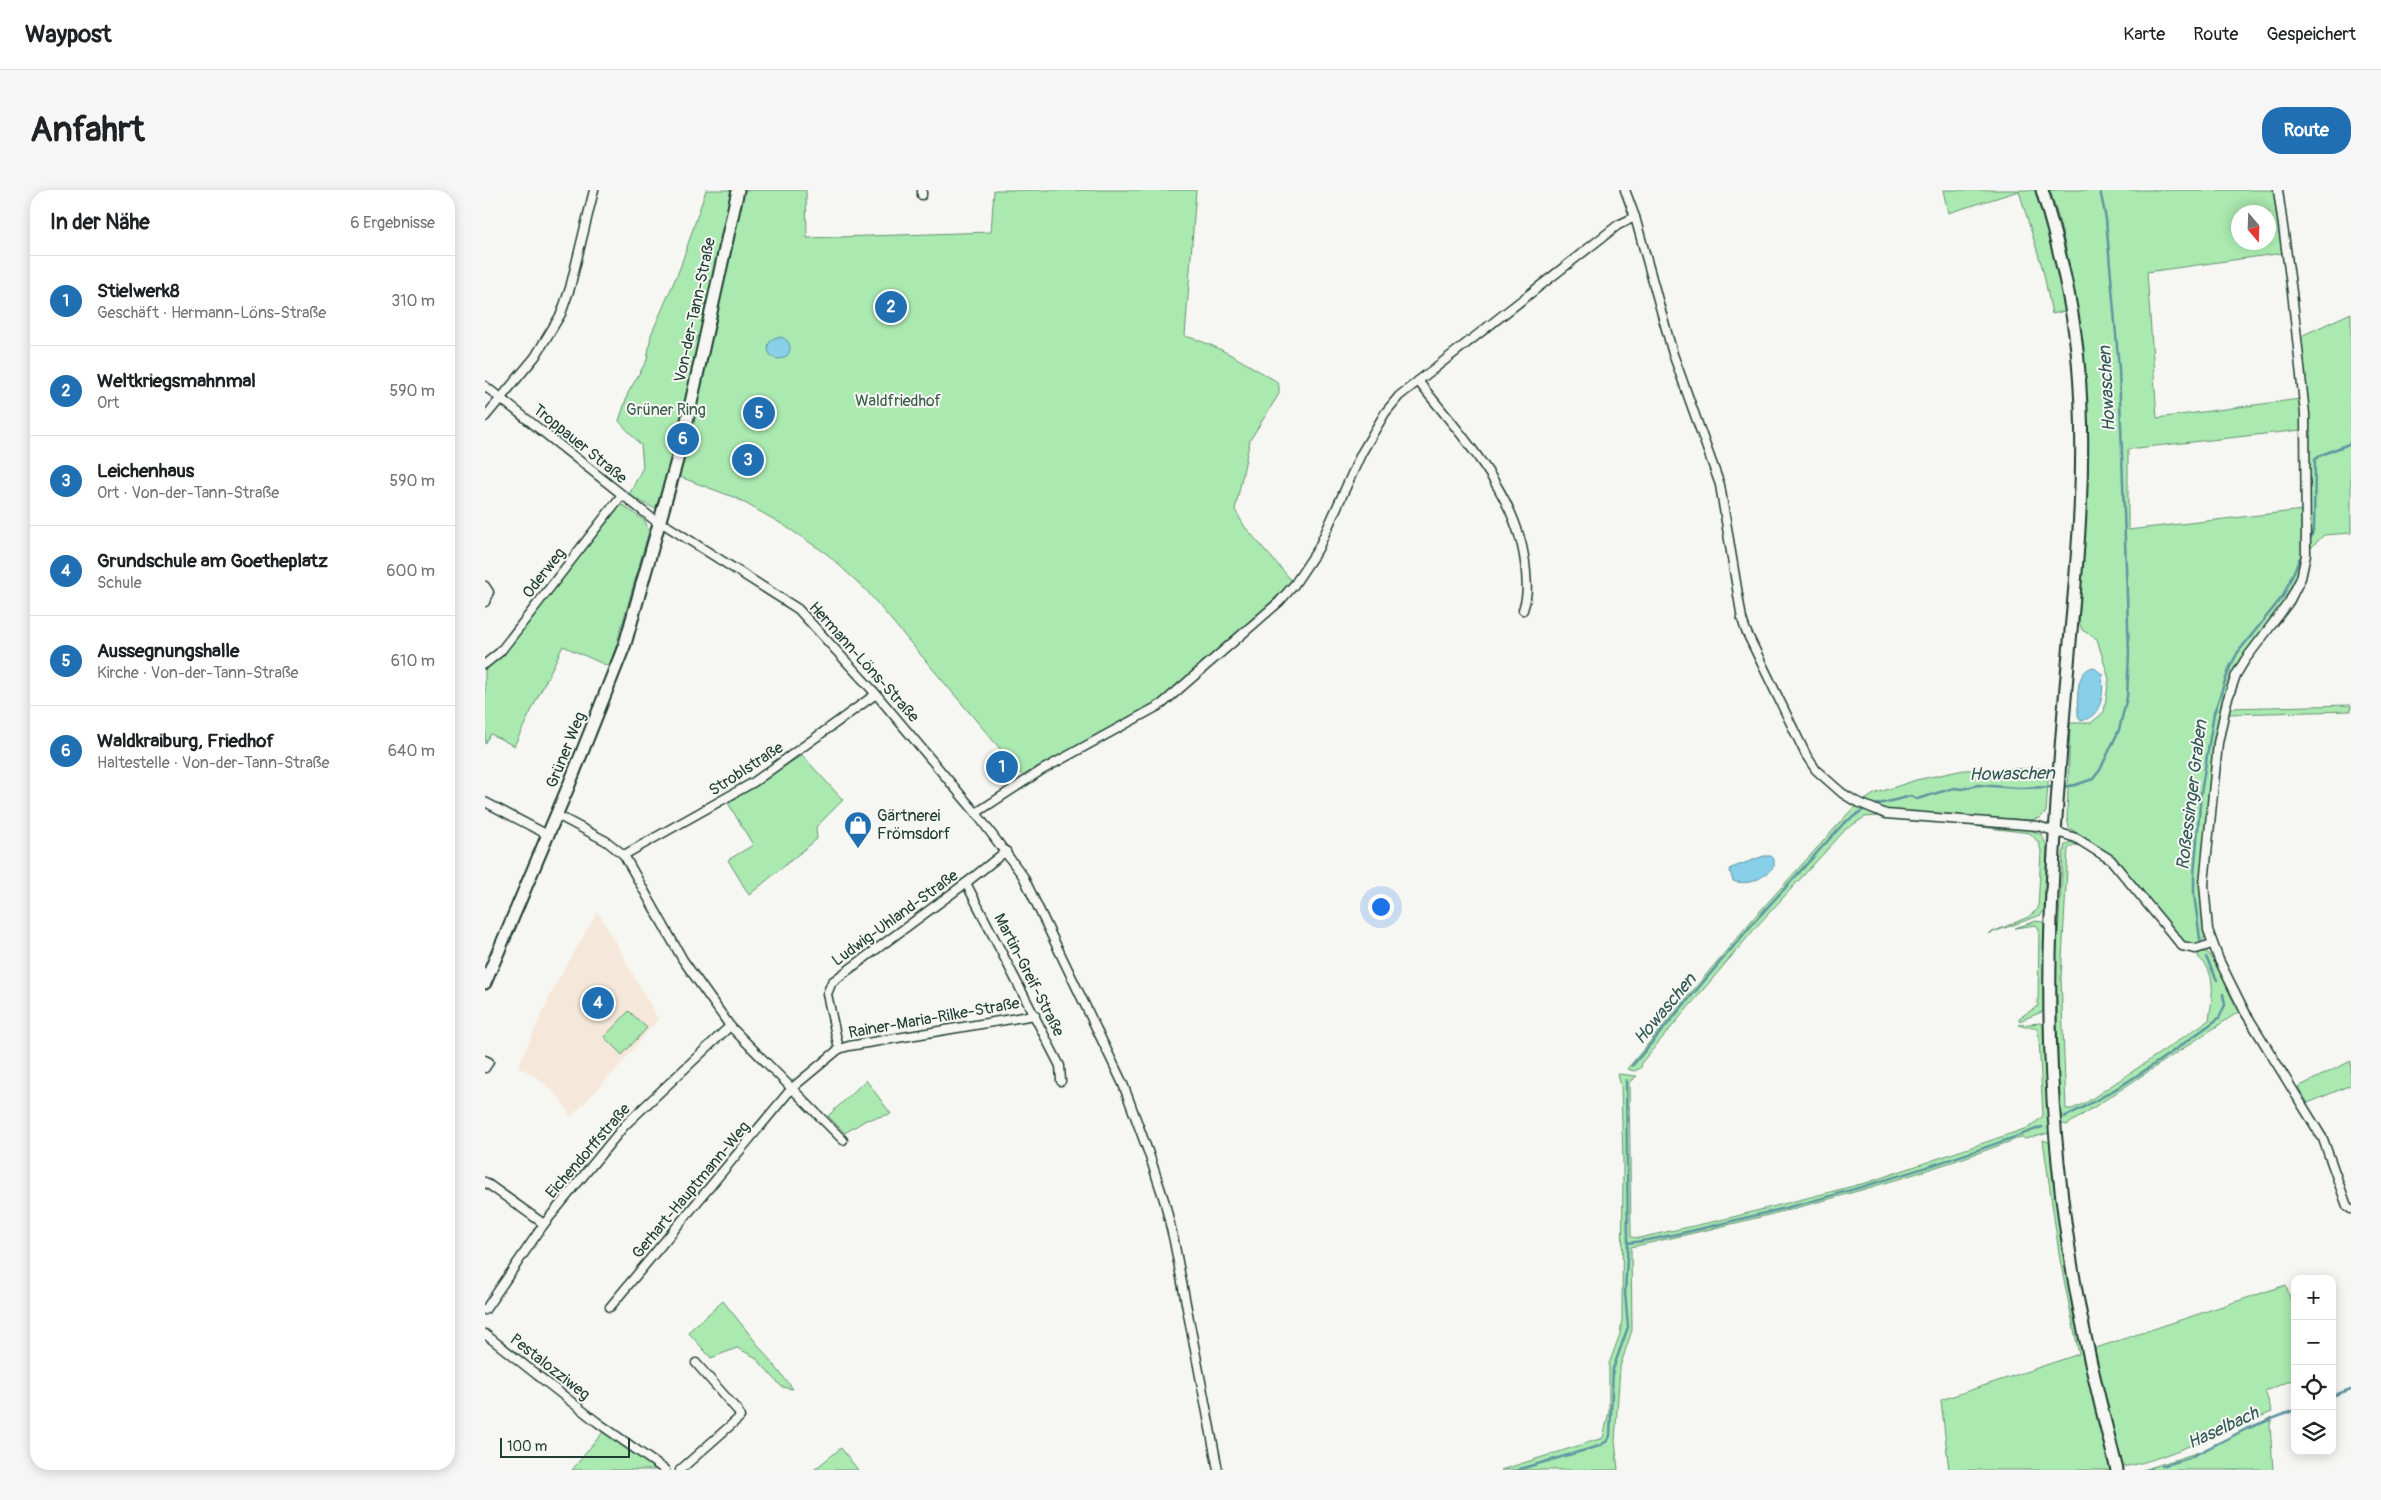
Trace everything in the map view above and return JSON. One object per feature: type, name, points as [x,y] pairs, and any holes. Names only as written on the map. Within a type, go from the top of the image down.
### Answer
[{"type":"street","points":[[485,417],[535,357],[561,314],[594,190]]},
{"type":"street","name":"Von-der-Tann-Straße","points":[[658,523],[683,439],[738,190]]},
{"type":"street","points":[[1625,190],[1635,217],[1673,354],[1720,485],[1742,619],[1806,755],[1828,782],[1864,806],[1876,811],[1901,816],[2038,826],[2088,844],[2111,860],[2182,946],[2196,949],[2212,944]]},
{"type":"street","points":[[2041,190],[2069,292],[2078,360],[2082,417],[2078,555],[2060,771],[2051,916],[2049,1037],[2055,1138],[2070,1256],[2080,1312],[2117,1470]]},
{"type":"street","points":[[2278,190],[2292,292],[2305,414],[2306,555],[2301,578],[2292,596],[2236,675],[2225,710],[2218,743],[2205,884],[2206,917],[2212,944],[2245,1012],[2323,1139],[2347,1206],[2351,1209]]},
{"type":"street","points":[[976,813],[1042,770],[1162,704],[1279,602],[1302,574],[1318,549],[1361,454],[1377,425],[1399,396],[1618,225],[1635,217]]},
{"type":"street","points":[[1418,381],[1485,466],[1506,503],[1521,543],[1525,566],[1528,599],[1523,610]]},
{"type":"street","name":"Troppauer Straße","points":[[485,386],[621,496],[658,523]]},
{"type":"street","name":"Oderweg","points":[[485,664],[500,652],[621,496]]},
{"type":"street","name":"Hermann-Löns-Straße","points":[[658,523],[683,536],[798,609],[876,694],[976,813],[1006,851],[1033,894],[1123,1084],[1165,1203],[1218,1470]]},
{"type":"street","name":"Grüner Weg","points":[[485,982],[557,815],[619,660],[658,523]]},
{"type":"street","points":[[485,586],[489,592],[485,602]]},
{"type":"street","name":"Stroblstraße","points":[[623,856],[754,782],[876,694]]},
{"type":"street","points":[[485,802],[548,835]]},
{"type":"street","points":[[557,815],[606,841],[623,856],[683,960],[730,1026],[843,1140]]},
{"type":"street","name":"Ludwig-Uhland-Straße","points":[[839,1049],[827,994],[832,982],[966,883],[1006,851]]},
{"type":"street","name":"Martin-Greif-Straße","points":[[966,883],[1060,1066],[1061,1081]]},
{"type":"street","name":"Rainer-Maria-Rilke-Straße","points":[[792,1088],[839,1049],[858,1044],[1035,1015]]},
{"type":"street","name":"Eichendorffstraße","points":[[485,1310],[544,1224],[625,1125],[730,1026]]},
{"type":"street","points":[[485,1060],[489,1062],[485,1068]]},
{"type":"street","name":"Gerhart-Hauptmann-Weg","points":[[610,1307],[792,1088]]},
{"type":"street","points":[[485,1182],[544,1224]]},
{"type":"street","name":"Pestalozziweg","points":[[485,1334],[597,1422],[665,1470]]},
{"type":"street","points":[[680,1470],[740,1417],[739,1411],[696,1363]]},
{"type":"shaded area","points":[[597,913],[600,915],[658,1019],[620,1065],[571,1117],[560,1099],[546,1085],[534,1075],[518,1067],[554,987]]},
{"type":"green space","name":"Waldfriedhof","points":[[706,190],[806,190],[807,238],[991,232],[994,190],[1196,190],[1185,336],[1209,344],[1232,356],[1276,381],[1279,386],[1279,394],[1250,440],[1235,510],[1245,527],[1292,581],[1258,615],[1170,695],[1122,725],[1033,769],[1023,776],[866,590],[827,554],[782,524],[736,498],[680,477],[672,503],[657,503],[655,509],[629,495],[643,467],[641,445],[619,421],[628,393],[647,360],[651,335],[680,268]]},
{"type":"green space","points":[[1943,190],[2035,190],[2052,248],[2065,311],[2052,314],[2043,270],[2019,191],[1948,213]]},
{"type":"green space","points":[[2050,190],[2276,190],[2283,253],[2147,272],[2157,418],[2300,399],[2301,430],[2128,449],[2128,530],[2303,510],[2303,550],[2296,578],[2281,606],[2242,658],[2234,672],[2223,702],[2214,749],[2203,848],[2201,882],[2206,933],[2204,939],[2194,945],[2174,933],[2162,921],[2110,857],[2069,828],[2067,818],[2070,723],[2091,723],[2104,712],[2109,679],[2097,639],[2082,630],[2079,622],[2086,459],[2085,404],[2075,296],[2065,243]]},
{"type":"green space","points":[[2351,313],[2351,533],[2324,535],[2310,549],[2308,398],[2301,336]]},
{"type":"green space","points":[[623,505],[645,521],[649,531],[610,667],[563,646],[514,746],[491,734],[485,744],[485,668],[502,655],[618,507]]},
{"type":"green space","points":[[2351,705],[2351,711],[2228,714],[2230,708]]},
{"type":"green space","points":[[802,755],[843,800],[816,827],[817,839],[749,895],[728,860],[753,845],[728,803]]},
{"type":"green space","points":[[2049,768],[2046,812],[2040,818],[2030,820],[1911,813],[1884,809],[1865,800],[1874,794],[1916,780],[1964,770]]},
{"type":"green space","points":[[1859,806],[1878,816],[1865,817],[1846,829],[1758,925],[1642,1062],[1641,1068],[1634,1071],[1627,1069],[1752,920],[1854,807]]},
{"type":"green space","points":[[1957,824],[2027,829],[2041,834],[2047,846],[2044,910],[2041,915],[1988,934],[2028,917],[2038,909],[2041,851],[2039,843],[2030,833]]},
{"type":"green space","points":[[2071,842],[2084,845],[2073,845],[2068,849],[2061,978],[2066,1109],[2072,1109],[2087,1102],[2209,1020],[2212,995],[2211,978],[2209,970],[2198,957],[2199,952],[2207,952],[2217,965],[2231,997],[2240,1011],[2067,1125],[2060,1123],[2059,1115],[2056,962],[2063,855],[2065,845]]},
{"type":"green space","points":[[2036,921],[2043,922],[2045,925],[2045,1008],[2042,1012],[2019,1021],[2019,1018],[2038,1006],[2039,929],[2036,925],[2015,928]]},
{"type":"green space","points":[[629,1011],[647,1028],[622,1055],[604,1037]]},
{"type":"green space","points":[[2040,1023],[2045,1026],[2045,1068],[2050,1133],[2025,1139],[2022,1137],[1926,1170],[1829,1199],[1631,1247],[1632,1330],[1620,1367],[1615,1441],[1618,1470],[1501,1470],[1603,1438],[1609,1412],[1609,1364],[1620,1334],[1622,1320],[1623,1162],[1621,1087],[1618,1074],[1637,1076],[1629,1082],[1631,1237],[1639,1238],[1725,1219],[1869,1182],[2030,1127],[2043,1116],[2039,1038],[2037,1029],[2019,1025]]},
{"type":"green space","points":[[2351,1061],[2351,1085],[2308,1103],[2298,1087]]},
{"type":"green space","points":[[866,1080],[891,1114],[866,1120],[845,1133],[828,1116]]},
{"type":"green space","points":[[2043,1140],[2051,1143],[2071,1300],[2111,1470],[1949,1470],[1941,1400],[2079,1354],[2060,1260]]},
{"type":"green space","points":[[2286,1285],[2291,1301],[2291,1381],[2265,1391],[2272,1412],[2149,1461],[2122,1466],[2093,1349]]},
{"type":"green space","points":[[723,1301],[793,1389],[782,1387],[755,1357],[737,1348],[711,1358],[688,1332]]},
{"type":"green space","points":[[2272,1417],[2270,1425],[2273,1470],[2143,1470],[2199,1452]]},
{"type":"green space","points":[[603,1432],[658,1470],[572,1470]]},
{"type":"green space","points":[[841,1448],[858,1470],[814,1470]]},
{"type":"water","points":[[779,337],[787,340],[790,348],[787,356],[779,359],[771,356],[768,348],[771,340]]},
{"type":"water","points":[[2093,667],[2102,674],[2101,702],[2094,714],[2081,721],[2078,716],[2078,688],[2083,675]]},
{"type":"water","points":[[1764,856],[1771,856],[1774,859],[1774,866],[1765,875],[1745,883],[1733,881],[1731,868]]},
{"type":"waterway","name":"Howaschen","points":[[2061,787],[2093,779],[2100,770],[2119,730],[2127,697],[2129,654],[2119,369],[2106,219],[2100,190]]},
{"type":"waterway","name":"Roßessinger Graben","points":[[2311,537],[2314,528],[2315,460],[2319,456],[2351,443]]},
{"type":"waterway","name":"Roßessinger Graben","points":[[2200,939],[2194,894],[2194,875],[2201,793],[2214,713],[2230,667],[2238,652],[2283,596],[2300,558]]},
{"type":"waterway","name":"Howaschen","points":[[1871,806],[1911,796],[1917,799],[1954,788],[1962,789],[1978,785],[2018,788],[2056,787]]},
{"type":"waterway","name":"Howaschen","points":[[1632,1066],[1755,921],[1844,823],[1866,808]]},
{"type":"waterway","points":[[2206,957],[2217,980]]},
{"type":"waterway","points":[[2064,1117],[2124,1084],[2219,1018],[2225,1005],[2223,994]]},
{"type":"waterway","name":"Howaschen","points":[[1517,1470],[1599,1446],[1607,1441],[1610,1436],[1613,1369],[1628,1327],[1625,1292],[1628,1243],[1626,1080]]},
{"type":"waterway","points":[[1628,1243],[1696,1230],[1852,1190],[1967,1154],[2042,1127]]},
{"type":"waterway","name":"Haselbach","points":[[2336,1395],[2351,1389]]},
{"type":"waterway","name":"Haselbach","points":[[2162,1466],[2189,1458],[2246,1429],[2291,1412]]},
{"type":"place","name":"Weltkriegsmahnmal","points":[[891,307]]},
{"type":"place","name":"Aussegnungshalle","points":[[759,413]]},
{"type":"place","name":"Waldkraiburg, Friedhof","points":[[683,439]]},
{"type":"place","name":"Leichenhaus","points":[[748,460]]},
{"type":"place","name":"Stielwerk8","points":[[1002,767]]},
{"type":"place","name":"Gärtnerei Frömsdorf","points":[[858,849]]},
{"type":"place","name":"Grundschule am Goetheplatz","points":[[598,1003]]},
{"type":"park label","name":"Grüner Ring","points":[[666,410]]}]
